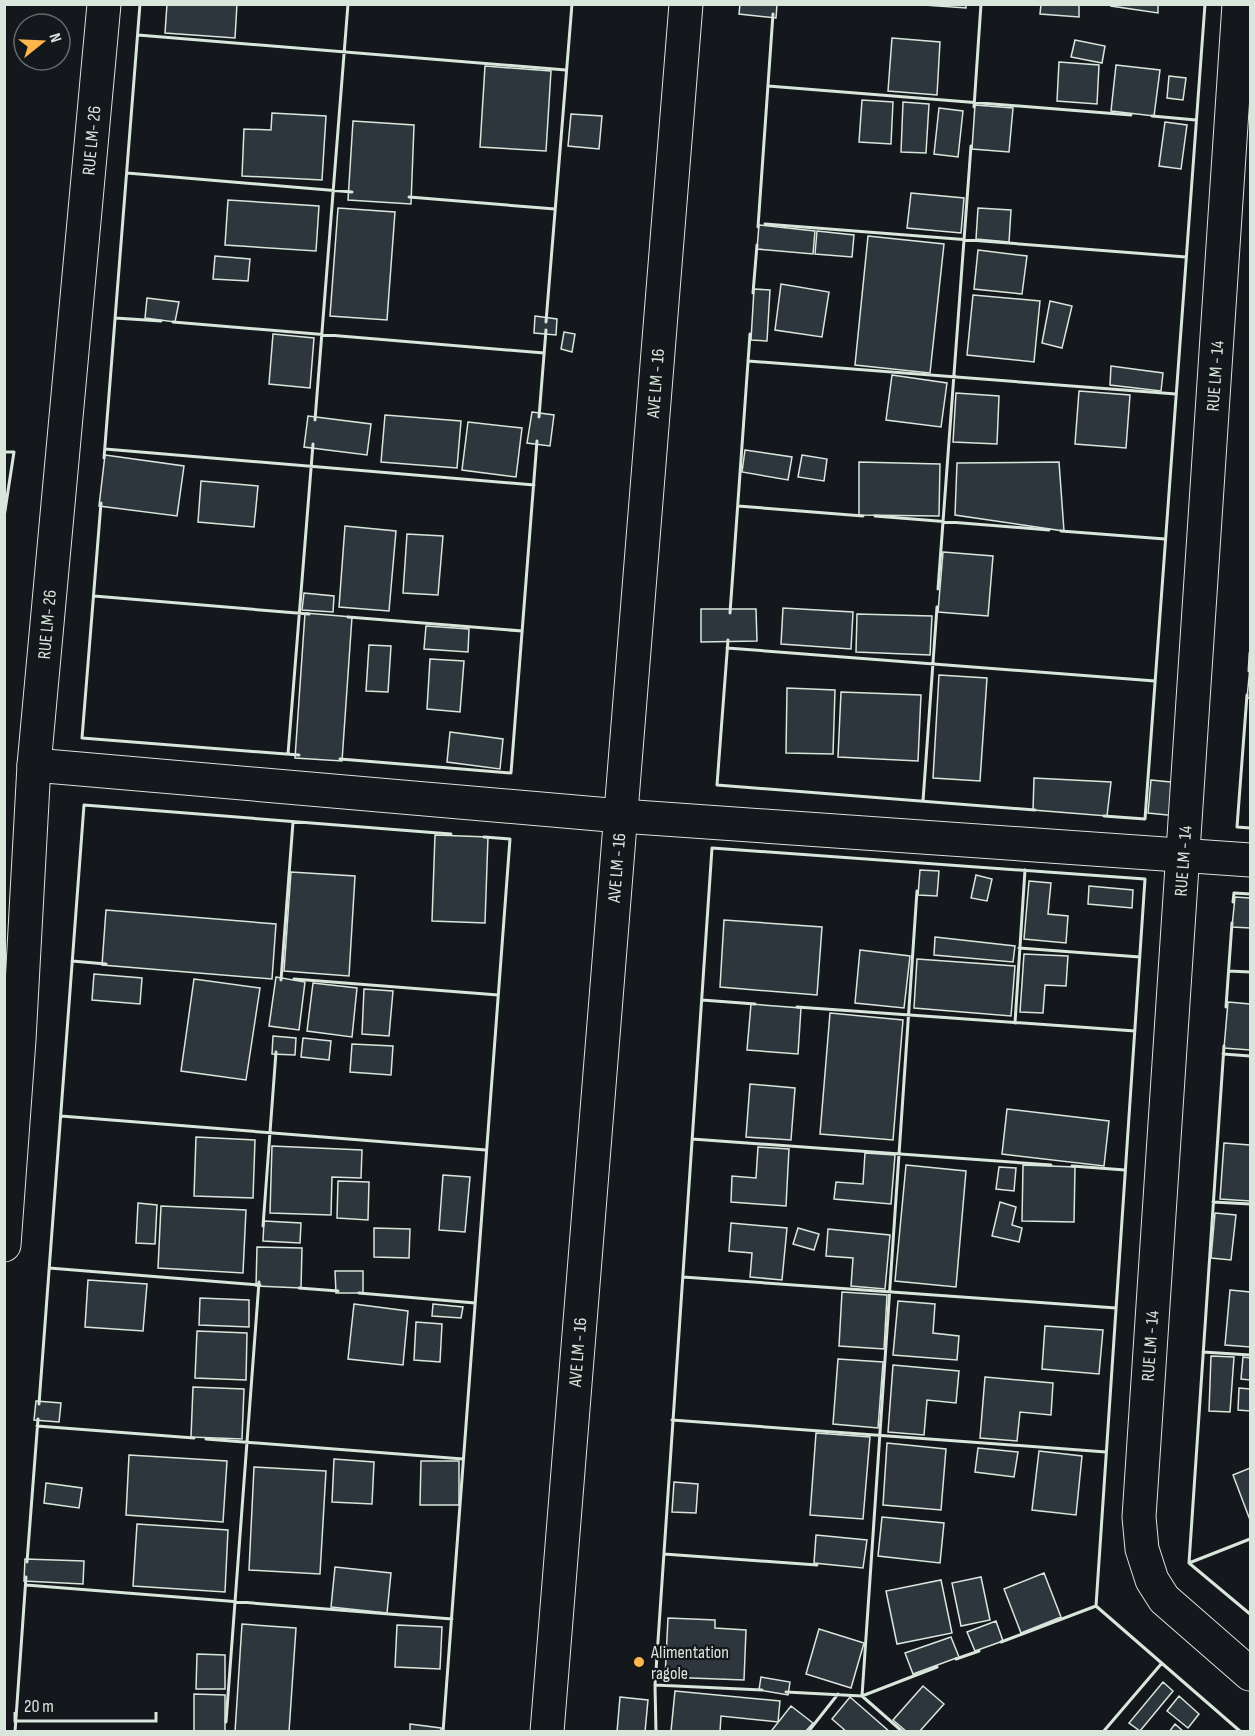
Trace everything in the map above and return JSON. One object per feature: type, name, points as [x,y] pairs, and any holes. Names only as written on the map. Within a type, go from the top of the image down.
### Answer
[{"type":"street","name":"RUE LM- 26","points":[[4,1245],[12,1041],[34,765],[104,4]]},
{"type":"street","name":"AVE LM - 16","points":[[547,1731],[686,4]]},
{"type":"street","name":"RUE LM - 14","points":[[1239,4],[1139,1517],[1142,1549],[1152,1580],[1164,1599],[1251,1674]]},
{"type":"street","points":[[34,765],[621,816],[1251,860]]},
{"type":"building","points":[[167,4],[237,4],[235,38],[165,33]]},
{"type":"building","points":[[740,4],[777,4],[776,18],[739,14]]},
{"type":"building","points":[[909,4],[966,4],[966,8]]},
{"type":"building","points":[[1041,4],[1079,4],[1079,17],[1040,14]]},
{"type":"building","points":[[1111,4],[1158,4],[1158,13],[1111,6]]},
{"type":"building","points":[[892,38],[940,42],[937,95],[888,91]]},
{"type":"building","points":[[1075,40],[1105,46],[1102,63],[1071,57]]},
{"type":"building","points":[[1059,62],[1099,65],[1097,104],[1057,101]]},
{"type":"building","points":[[1116,65],[1160,70],[1154,116],[1111,111]]},
{"type":"building","points":[[485,66],[551,71],[546,151],[480,147]]},
{"type":"building","points":[[1169,76],[1186,78],[1183,100],[1167,98]]},
{"type":"building","points":[[862,100],[893,102],[891,144],[859,142]]},
{"type":"building","points":[[903,102],[929,104],[926,153],[901,152]]},
{"type":"building","points":[[975,105],[1013,108],[1009,152],[972,149]]},
{"type":"building","points":[[939,108],[963,111],[958,157],[934,154]]},
{"type":"building","points":[[272,113],[326,116],[322,180],[242,176],[244,129],[271,130]]},
{"type":"building","points":[[571,114],[602,116],[599,149],[568,146]]},
{"type":"building","points":[[353,121],[414,125],[411,204],[348,200]]},
{"type":"building","points":[[1165,122],[1187,125],[1181,169],[1159,166]]},
{"type":"building","points":[[911,193],[964,198],[961,233],[907,228]]},
{"type":"building","points":[[228,200],[319,206],[316,251],[225,245]]},
{"type":"building","points":[[338,208],[395,212],[387,320],[330,316]]},
{"type":"building","points":[[978,208],[1011,210],[1009,242],[976,239]]},
{"type":"building","points":[[759,225],[815,231],[813,254],[757,249]]},
{"type":"building","points":[[817,231],[854,235],[852,257],[815,254]]},
{"type":"building","points":[[868,236],[944,244],[930,373],[855,365]]},
{"type":"building","points":[[978,250],[1027,256],[1022,294],[974,289]]},
{"type":"building","points":[[215,256],[250,259],[248,281],[213,279]]},
{"type":"building","points":[[781,284],[829,292],[822,337],[775,330]]},
{"type":"building","points":[[754,289],[770,290],[767,341],[751,340]]},
{"type":"building","points":[[973,295],[1040,301],[1034,362],[967,355]]},
{"type":"building","points":[[147,298],[179,302],[175,322],[145,318]]},
{"type":"building","points":[[1050,301],[1072,306],[1062,348],[1042,343]]},
{"type":"building","points":[[535,316],[557,319],[556,335],[534,333]]},
{"type":"building","points":[[564,332],[575,334],[572,352],[561,349]]},
{"type":"building","points":[[273,334],[314,338],[310,388],[269,384]]},
{"type":"building","points":[[1111,366],[1163,373],[1161,391],[1110,385]]},
{"type":"building","points":[[892,375],[947,383],[941,427],[886,420]]},
{"type":"building","points":[[1079,391],[1130,395],[1126,448],[1075,444]]},
{"type":"building","points":[[956,393],[999,396],[997,444],[953,442]]},
{"type":"building","points":[[532,412],[554,415],[550,446],[527,443]]},
{"type":"building","points":[[385,415],[461,421],[457,468],[381,462]]},
{"type":"building","points":[[308,416],[371,424],[367,455],[304,447]]},
{"type":"building","points":[[468,422],[522,428],[516,477],[462,470]]},
{"type":"building","points":[[745,450],[792,457],[788,480],[742,472]]},
{"type":"building","points":[[105,455],[184,466],[177,516],[99,506]]},
{"type":"building","points":[[802,455],[827,459],[824,481],[798,477]]},
{"type":"building","points":[[859,462],[940,464],[939,516],[859,515]]},
{"type":"building","points":[[1059,462],[1064,531],[955,515],[957,463]]},
{"type":"building","points":[[201,481],[258,486],[254,527],[198,522]]},
{"type":"building","points":[[345,526],[396,531],[389,611],[339,607]]},
{"type":"building","points":[[407,534],[443,536],[438,595],[403,593]]},
{"type":"building","points":[[943,552],[993,556],[988,616],[938,612]]},
{"type":"building","points":[[304,593],[334,596],[333,612],[302,610]]},
{"type":"building","points":[[783,608],[853,612],[851,649],[781,644]]},
{"type":"building","points":[[701,609],[756,609],[757,641],[701,642]]},
{"type":"building","points":[[305,613],[352,617],[342,761],[295,758]]},
{"type":"building","points":[[857,614],[932,616],[930,655],[856,652]]},
{"type":"building","points":[[426,626],[469,629],[468,652],[424,649]]},
{"type":"building","points":[[369,645],[391,646],[388,692],[366,691]]},
{"type":"building","points":[[430,659],[464,661],[460,712],[427,709]]},
{"type":"building","points":[[1250,667],[1250,698],[1247,698]]},
{"type":"building","points":[[939,675],[987,678],[980,781],[933,778]]},
{"type":"building","points":[[787,688],[835,690],[833,754],[786,753]]},
{"type":"building","points":[[841,692],[921,695],[918,761],[838,757]]},
{"type":"building","points":[[450,732],[503,739],[500,769],[447,762]]},
{"type":"building","points":[[1034,778],[1111,782],[1107,816],[1033,810]]},
{"type":"building","points":[[1151,780],[1180,783],[1177,816],[1148,813]]},
{"type":"building","points":[[435,835],[488,837],[485,923],[432,921]]},
{"type":"building","points":[[920,870],[939,871],[937,896],[918,895]]},
{"type":"building","points":[[291,872],[355,876],[349,976],[284,971]]},
{"type":"building","points":[[976,875],[992,879],[987,901],[971,898]]},
{"type":"building","points":[[1029,881],[1051,883],[1048,914],[1068,916],[1066,943],[1024,939]]},
{"type":"building","points":[[1089,886],[1133,890],[1132,908],[1088,904]]},
{"type":"building","points":[[1235,897],[1250,898],[1250,928],[1232,927]]},
{"type":"building","points":[[106,910],[276,924],[272,979],[102,965]]},
{"type":"building","points":[[724,920],[822,927],[817,995],[720,987]]},
{"type":"building","points":[[935,937],[1015,946],[1013,962],[934,955]]},
{"type":"building","points":[[860,950],[910,956],[904,1008],[855,1003]]},
{"type":"building","points":[[1024,954],[1068,956],[1066,986],[1045,985],[1043,1013],[1020,1012]]},
{"type":"building","points":[[917,959],[1015,966],[1011,1016],[914,1008]]},
{"type":"building","points":[[94,974],[142,978],[140,1004],[92,1000]]},
{"type":"building","points":[[276,977],[305,982],[299,1030],[269,1026]]},
{"type":"building","points":[[194,979],[260,988],[246,1080],[181,1071]]},
{"type":"building","points":[[313,983],[357,988],[352,1037],[307,1031]]},
{"type":"building","points":[[364,989],[393,991],[389,1036],[362,1034]]},
{"type":"building","points":[[1228,1002],[1250,1004],[1250,1050],[1224,1048]]},
{"type":"building","points":[[751,1004],[801,1008],[798,1054],[747,1050]]},
{"type":"building","points":[[830,1013],[903,1020],[893,1140],[820,1134]]},
{"type":"building","points":[[273,1036],[296,1038],[295,1055],[272,1054]]},
{"type":"building","points":[[303,1038],[331,1041],[329,1060],[301,1057]]},
{"type":"building","points":[[352,1044],[393,1046],[391,1075],[350,1072]]},
{"type":"building","points":[[750,1084],[795,1088],[791,1140],[746,1137]]},
{"type":"building","points":[[1007,1109],[1109,1121],[1104,1166],[1002,1154]]},
{"type":"building","points":[[196,1137],[255,1140],[253,1198],[194,1196]]},
{"type":"building","points":[[1224,1143],[1250,1145],[1250,1201],[1220,1199]]},
{"type":"building","points":[[272,1146],[362,1150],[361,1178],[332,1177],[331,1215],[270,1213]]},
{"type":"building","points":[[758,1147],[789,1149],[786,1206],[731,1202],[732,1176],[756,1178]]},
{"type":"building","points":[[865,1153],[895,1155],[891,1204],[834,1199],[836,1182],[863,1184]]},
{"type":"building","points":[[906,1165],[966,1171],[956,1287],[895,1281]]},
{"type":"building","points":[[1023,1165],[1075,1167],[1074,1222],[1022,1221]]},
{"type":"building","points":[[999,1167],[1016,1168],[1014,1191],[996,1189]]},
{"type":"building","points":[[443,1175],[470,1177],[465,1232],[439,1230]]},
{"type":"building","points":[[338,1181],[369,1182],[368,1220],[337,1218]]},
{"type":"building","points":[[1000,1202],[1016,1207],[1012,1225],[1022,1228],[1019,1242],[992,1236]]},
{"type":"building","points":[[138,1203],[157,1205],[155,1244],[136,1243]]},
{"type":"building","points":[[161,1206],[246,1210],[243,1273],[158,1268]]},
{"type":"building","points":[[1215,1213],[1236,1215],[1231,1260],[1211,1258]]},
{"type":"building","points":[[264,1221],[301,1223],[300,1243],[263,1241]]},
{"type":"building","points":[[731,1223],[787,1228],[782,1280],[750,1277],[752,1253],[729,1251]]},
{"type":"building","points":[[374,1228],[410,1229],[409,1258],[374,1257]]},
{"type":"building","points":[[798,1228],[819,1234],[814,1250],[793,1244]]},
{"type":"building","points":[[828,1229],[890,1235],[885,1289],[851,1286],[853,1258],[826,1256]]},
{"type":"building","points":[[257,1247],[302,1248],[301,1288],[256,1286]]},
{"type":"building","points":[[335,1271],[363,1271],[363,1293],[336,1293]]},
{"type":"building","points":[[88,1280],[147,1284],[143,1331],[85,1327]]},
{"type":"building","points":[[1230,1290],[1250,1292],[1250,1347],[1225,1345]]},
{"type":"building","points":[[842,1292],[887,1295],[884,1349],[839,1346]]},
{"type":"building","points":[[200,1298],[249,1300],[249,1327],[199,1325]]},
{"type":"building","points":[[898,1301],[935,1304],[933,1333],[959,1336],[957,1360],[893,1355]]},
{"type":"building","points":[[354,1304],[408,1311],[403,1365],[348,1359]]},
{"type":"building","points":[[433,1304],[463,1307],[461,1318],[432,1316]]},
{"type":"building","points":[[416,1322],[442,1324],[440,1362],[414,1360]]},
{"type":"building","points":[[1045,1326],[1103,1330],[1099,1374],[1042,1369]]},
{"type":"building","points":[[197,1331],[247,1333],[246,1380],[195,1378]]},
{"type":"building","points":[[1211,1356],[1234,1357],[1230,1412],[1209,1411]]},
{"type":"building","points":[[1243,1357],[1250,1358],[1250,1380],[1241,1379]]},
{"type":"building","points":[[838,1359],[883,1362],[878,1428],[833,1424]]},
{"type":"building","points":[[893,1365],[959,1371],[956,1403],[927,1400],[924,1435],[888,1432]]},
{"type":"building","points":[[985,1377],[1053,1383],[1051,1415],[1020,1412],[1017,1441],[980,1438]]},
{"type":"building","points":[[193,1387],[244,1389],[242,1439],[191,1437]]},
{"type":"building","points":[[1239,1388],[1250,1389],[1250,1411],[1238,1410]]},
{"type":"building","points":[[36,1401],[61,1403],[59,1422],[34,1420]]},
{"type":"building","points":[[816,1433],[870,1437],[863,1519],[810,1515]]},
{"type":"building","points":[[887,1443],[946,1449],[941,1510],[883,1505]]},
{"type":"building","points":[[978,1448],[1018,1452],[1014,1477],[975,1472]]},
{"type":"building","points":[[1039,1451],[1082,1456],[1076,1515],[1032,1510]]},
{"type":"building","points":[[129,1455],[227,1461],[223,1522],[126,1515]]},
{"type":"building","points":[[334,1459],[374,1462],[372,1504],[332,1502]]},
{"type":"building","points":[[421,1461],[459,1461],[459,1505],[420,1505]]},
{"type":"building","points":[[254,1467],[326,1471],[320,1574],[249,1570]]},
{"type":"building","points":[[1250,1468],[1250,1520],[1233,1475]]},
{"type":"building","points":[[674,1482],[698,1484],[696,1513],[672,1512]]},
{"type":"building","points":[[46,1483],[82,1488],[79,1508],[44,1503]]},
{"type":"building","points":[[882,1517],[944,1523],[940,1563],[878,1556]]},
{"type":"building","points":[[137,1524],[228,1530],[225,1592],[133,1586]]},
{"type":"building","points":[[816,1535],[867,1540],[863,1568],[814,1563]]},
{"type":"building","points":[[25,1559],[84,1561],[83,1584],[24,1581]]},
{"type":"building","points":[[335,1567],[391,1573],[387,1613],[331,1607]]},
{"type":"building","points":[[1044,1573],[1061,1617],[1021,1633],[1004,1589]]},
{"type":"building","points":[[981,1577],[990,1620],[961,1626],[952,1583]]},
{"type":"building","points":[[941,1580],[952,1633],[897,1644],[886,1591]]},
{"type":"building","points":[[668,1618],[715,1620],[715,1628],[746,1630],[744,1680],[665,1677]]},
{"type":"building","points":[[996,1621],[1003,1641],[975,1651],[967,1632]]},
{"type":"building","points":[[242,1624],[296,1628],[289,1732],[235,1732]]},
{"type":"building","points":[[397,1625],[442,1627],[440,1669],[395,1667]]},
{"type":"building","points":[[819,1629],[864,1643],[851,1688],[806,1674]]},
{"type":"building","points":[[951,1637],[959,1657],[913,1674],[905,1653]]},
{"type":"building","points":[[197,1654],[225,1655],[225,1689],[196,1689]]},
{"type":"building","points":[[761,1677],[790,1682],[788,1695],[759,1690]]},
{"type":"building","points":[[1163,1682],[1173,1691],[1140,1731],[1129,1723]]},
{"type":"building","points":[[923,1686],[944,1704],[919,1732],[907,1732],[893,1720]]},
{"type":"building","points":[[675,1691],[780,1701],[778,1722],[721,1716],[720,1732],[671,1731]]},
{"type":"building","points":[[194,1694],[225,1695],[225,1732],[194,1732]]},
{"type":"building","points":[[1179,1696],[1199,1714],[1188,1728],[1167,1711]]},
{"type":"building","points":[[620,1697],[648,1700],[645,1732],[617,1732]]},
{"type":"building","points":[[850,1697],[890,1732],[847,1732],[832,1719]]},
{"type":"building","points":[[791,1706],[813,1723],[805,1732],[773,1732],[772,1730]]},
{"type":"building","points":[[410,1724],[441,1728],[441,1732],[410,1732]]},
{"type":"building","points":[[1175,1724],[1184,1732],[1169,1732]]},
{"type":"wall","points":[[104,458],[140,4]]},
{"type":"wall","points":[[315,420],[348,4]]},
{"type":"wall","points":[[546,322],[572,4]]},
{"type":"wall","points":[[974,107],[981,4]]},
{"type":"wall","points":[[1104,816],[1145,819],[1205,4]]},
{"type":"wall","points":[[758,227],[773,14]]},
{"type":"wall","points":[[138,35],[566,70]]},
{"type":"wall","points":[[768,86],[1131,115]]},
{"type":"wall","points":[[1152,116],[1196,120]]},
{"type":"wall","points":[[938,589],[971,146]]},
{"type":"wall","points":[[127,173],[352,192]]},
{"type":"wall","points":[[409,197],[555,209]]},
{"type":"wall","points":[[765,224],[1186,257]]},
{"type":"wall","points":[[753,293],[757,245]]},
{"type":"wall","points":[[115,318],[161,321]]},
{"type":"wall","points":[[173,322],[544,353]]},
{"type":"wall","points":[[539,417],[546,330]]},
{"type":"wall","points":[[730,613],[750,334]]},
{"type":"wall","points":[[748,361],[1176,394]]},
{"type":"wall","points":[[340,759],[511,773],[537,441]]},
{"type":"wall","points":[[288,754],[313,444]]},
{"type":"wall","points":[[105,449],[534,485]]},
{"type":"wall","points":[[4,452],[14,452],[4,517]]},
{"type":"wall","points":[[101,503],[82,738],[299,755]]},
{"type":"wall","points":[[738,506],[863,516]]},
{"type":"wall","points":[[875,516],[1049,530]]},
{"type":"wall","points":[[1061,531],[1165,539]]},
{"type":"wall","points":[[94,596],[309,614]]},
{"type":"wall","points":[[923,801],[937,607]]},
{"type":"wall","points":[[348,617],[522,631]]},
{"type":"wall","points":[[728,640],[717,785],[1035,810]]},
{"type":"wall","points":[[727,648],[1155,681]]},
{"type":"wall","points":[[1249,671],[1250,653]]},
{"type":"wall","points":[[1247,695],[1237,827],[1250,828]]},
{"type":"wall","points":[[39,1404],[84,805],[451,834]]},
{"type":"wall","points":[[281,980],[293,822]]},
{"type":"wall","points":[[443,1732],[510,839],[484,837]]},
{"type":"wall","points":[[656,1732],[655,1685],[712,848],[1145,879],[1096,1606]]},
{"type":"wall","points":[[1015,1023],[1025,870]]},
{"type":"wall","points":[[903,1732],[862,1696],[917,891]]},
{"type":"wall","points":[[1233,902],[1234,893],[1250,894]]},
{"type":"wall","points":[[1226,1007],[1232,923]]},
{"type":"wall","points":[[1019,948],[1140,957]]},
{"type":"wall","points":[[72,961],[106,964]]},
{"type":"wall","points":[[1229,971],[1250,972]]},
{"type":"wall","points":[[294,979],[498,995]]},
{"type":"wall","points":[[702,1000],[755,1004]]},
{"type":"wall","points":[[797,1007],[1135,1031]]},
{"type":"wall","points":[[1189,1563],[1224,1046]]},
{"type":"wall","points":[[263,1226],[276,1052]]},
{"type":"wall","points":[[1223,1054],[1250,1056]]},
{"type":"wall","points":[[61,1116],[486,1150]]},
{"type":"wall","points":[[692,1139],[1051,1165]]},
{"type":"wall","points":[[1072,1166],[1125,1170]]},
{"type":"wall","points":[[1213,1202],[1250,1204]]},
{"type":"wall","points":[[49,1268],[260,1285]]},
{"type":"wall","points":[[683,1277],[1116,1308]]},
{"type":"wall","points":[[226,1722],[259,1282]]},
{"type":"wall","points":[[299,1288],[338,1291]]},
{"type":"wall","points":[[359,1293],[475,1303]]},
{"type":"wall","points":[[1203,1352],[1250,1355]]},
{"type":"wall","points":[[27,1562],[38,1419]]},
{"type":"wall","points":[[672,1420],[1106,1452]]},
{"type":"wall","points":[[37,1426],[194,1438]]},
{"type":"wall","points":[[206,1439],[463,1459]]},
{"type":"wall","points":[[1189,1563],[1250,1539]]},
{"type":"wall","points":[[664,1554],[817,1565]]},
{"type":"wall","points":[[1189,1563],[1250,1614]]},
{"type":"wall","points":[[15,1732],[26,1577]]},
{"type":"wall","points":[[26,1585],[452,1619]]},
{"type":"wall","points":[[1096,1606],[1241,1732]]},
{"type":"wall","points":[[1001,1642],[1096,1606]]},
{"type":"wall","points":[[956,1659],[979,1651]]},
{"type":"wall","points":[[1103,1732],[1162,1663]]},
{"type":"wall","points":[[786,1692],[862,1696],[937,1667]]},
{"type":"wall","points":[[655,1685],[762,1690]]},
{"type":"wall","points":[[808,1732],[838,1694]]},
{"type":"place","name":"Alimentation ragole","points":[[639,1662]]}]
